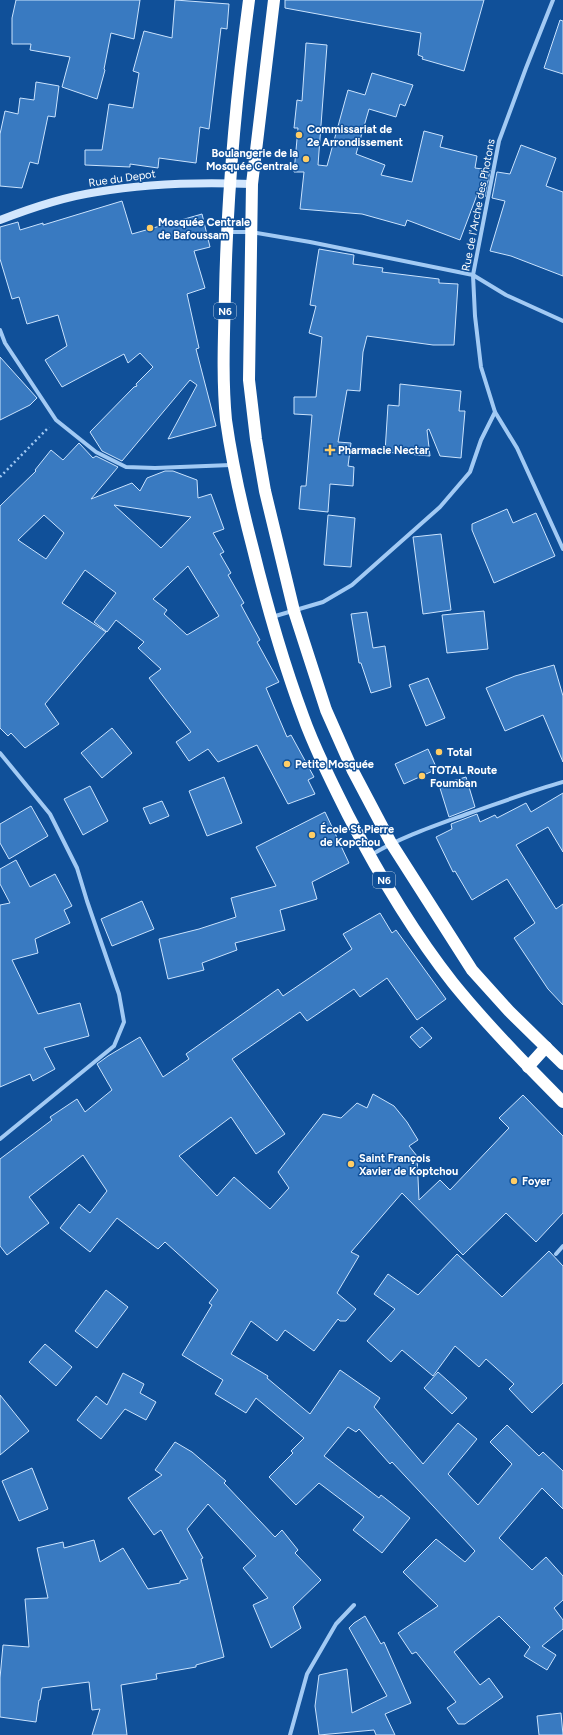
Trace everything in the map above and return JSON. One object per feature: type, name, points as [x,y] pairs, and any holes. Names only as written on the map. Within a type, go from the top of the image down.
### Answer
[{"type":"highway","name":"N6","points":[[249,0],[230,183],[223,369],[226,420],[234,465],[245,517],[270,618],[303,718],[330,779],[369,856],[407,918],[452,981],[487,1024],[563,1102]]},
{"type":"highway","name":"N6","points":[[274,0],[252,184],[249,380],[256,439],[265,491],[294,611],[326,710],[353,771],[391,843],[472,970],[509,1011],[563,1064]]},
{"type":"highway","points":[[528,1067],[546,1047]]},
{"type":"street","name":"Rue de l'Arche des Photons","points":[[553,0],[499,141],[473,275],[475,316],[481,367],[495,412],[517,448],[563,549]]},
{"type":"street","name":"Rue du Depot","points":[[0,220],[37,206],[95,192],[158,184],[252,184]]},
{"type":"street","points":[[227,232],[251,232],[318,243],[473,275],[506,295],[563,321]]},
{"type":"street","points":[[0,330],[14,356],[56,420],[96,452],[126,467],[162,468],[234,465]]},
{"type":"street","points":[[270,618],[324,602],[352,585],[440,507],[470,472],[481,440],[495,412]]},
{"type":"street","points":[[0,753],[50,814],[77,868],[119,994],[124,1022],[114,1046],[0,1140]]},
{"type":"street","points":[[369,856],[391,843],[534,790],[563,782]]},
{"type":"street","points":[[556,1254],[563,1246]]},
{"type":"street","points":[[290,1735],[307,1674],[336,1624],[354,1605]]},
{"type":"path","points":[[0,477],[34,440],[56,420]]},
{"type":"building","points":[[16,0],[140,0],[134,39],[111,33],[105,70],[97,99],[62,87],[70,57],[30,50],[31,44],[12,44],[12,18]]},
{"type":"building","points":[[175,0],[229,4],[227,29],[221,28],[209,129],[200,127],[196,163],[159,158],[158,168],[130,164],[130,167],[85,165],[85,150],[102,150],[109,104],[133,108],[139,73],[133,71],[144,31],[172,38]]},
{"type":"building","points":[[285,0],[484,0],[464,71],[422,59],[423,57],[418,55],[421,33],[285,8]]},
{"type":"building","points":[[560,20],[563,21],[563,74],[544,68]]},
{"type":"building","points":[[306,43],[327,45],[318,165],[327,166],[348,90],[365,95],[372,73],[413,85],[405,106],[400,104],[396,117],[369,109],[356,154],[385,165],[381,175],[412,182],[424,131],[443,136],[440,147],[477,156],[475,168],[490,170],[485,197],[477,195],[460,240],[407,220],[405,226],[362,214],[300,209],[304,172],[294,172],[298,128],[294,128],[297,100],[302,101]]},
{"type":"building","points":[[36,82],[59,86],[55,117],[48,116],[38,164],[30,162],[22,188],[0,186],[0,134],[5,111],[18,114],[20,98],[34,100]]},
{"type":"building","points":[[521,145],[556,158],[546,186],[563,192],[563,276],[511,256],[490,251],[505,201],[492,198],[497,172],[510,174]]},
{"type":"building","points":[[122,201],[132,234],[202,214],[210,247],[194,251],[205,288],[187,294],[199,348],[196,349],[216,426],[168,439],[197,385],[190,380],[122,461],[102,451],[90,432],[134,387],[137,386],[136,384],[153,367],[140,353],[128,363],[124,354],[62,387],[45,360],[67,346],[58,315],[27,324],[19,297],[12,299],[0,259],[0,227],[18,222],[20,230],[43,223],[43,225]]},
{"type":"building","points":[[319,249],[354,255],[353,264],[383,268],[382,272],[439,279],[439,283],[458,284],[454,345],[433,345],[367,336],[363,352],[360,391],[347,390],[338,442],[351,443],[348,466],[354,467],[353,486],[330,484],[328,512],[299,509],[301,486],[306,486],[312,415],[294,414],[294,397],[316,397],[322,337],[309,333],[316,306],[310,305]]},
{"type":"building","points":[[0,357],[37,398],[30,405],[0,420]]},
{"type":"building","points":[[400,384],[461,391],[459,411],[465,411],[461,458],[440,456],[429,429],[427,430],[430,456],[385,452],[388,405],[399,406]]},
{"type":"building","points":[[79,443],[93,458],[96,456],[118,467],[91,499],[132,483],[140,491],[147,478],[165,471],[173,471],[197,480],[198,498],[211,494],[224,529],[213,533],[224,552],[220,554],[231,573],[228,575],[244,603],[241,605],[260,640],[257,642],[279,682],[266,688],[287,737],[291,735],[314,777],[308,780],[315,794],[288,804],[257,745],[218,762],[208,749],[189,761],[176,742],[191,732],[149,678],[161,669],[138,648],[144,642],[116,620],[107,632],[94,622],[116,593],[85,570],[62,603],[106,632],[45,704],[59,724],[25,748],[11,733],[8,736],[0,728],[0,506],[36,471],[35,470],[51,450],[63,460]],"holes":[[[114,505],[166,513],[191,517],[161,548]],[[44,515],[64,533],[46,559],[18,540]],[[188,566],[219,616],[187,635],[164,614],[167,610],[153,599]]]},
{"type":"building","points":[[507,509],[513,523],[536,513],[555,556],[494,583],[472,530],[472,524]]},
{"type":"building","points":[[328,515],[355,518],[351,567],[324,565]]},
{"type":"building","points":[[441,534],[451,610],[423,614],[413,537]]},
{"type":"building","points":[[484,611],[488,649],[447,653],[442,615]]},
{"type":"building","points":[[367,612],[373,648],[385,646],[391,687],[371,693],[361,663],[359,663],[351,614]]},
{"type":"building","points":[[554,665],[563,696],[563,762],[543,715],[505,731],[486,688],[515,676]]},
{"type":"building","points":[[428,678],[445,718],[426,726],[409,685]]},
{"type":"building","points":[[112,728],[132,753],[102,778],[81,753]]},
{"type":"building","points":[[428,749],[437,769],[404,784],[395,764]]},
{"type":"building","points":[[224,777],[242,823],[207,836],[189,791]]},
{"type":"building","points":[[466,777],[475,807],[449,817],[439,785]]},
{"type":"building","points":[[90,786],[108,821],[83,835],[64,799]]},
{"type":"building","points":[[563,793],[563,852],[548,827],[516,845],[556,909],[563,904],[563,1005],[548,989],[514,938],[535,923],[507,879],[472,900],[455,871],[453,872],[436,837],[452,829],[451,824],[477,814],[480,822],[495,815],[497,818],[526,803],[531,812]]},
{"type":"building","points":[[162,801],[169,816],[150,824],[143,808]]},
{"type":"building","points":[[31,806],[48,836],[9,859],[0,843],[0,824]]},
{"type":"building","points":[[325,812],[349,863],[312,882],[317,899],[280,910],[285,930],[235,943],[237,950],[202,963],[204,970],[168,979],[159,939],[199,929],[236,917],[231,898],[276,886],[256,847]]},
{"type":"building","points":[[16,860],[30,887],[55,874],[72,906],[64,910],[70,923],[35,939],[38,953],[12,960],[38,1014],[80,1003],[89,1036],[44,1048],[55,1069],[33,1081],[30,1074],[0,1087],[0,905],[10,903],[0,884],[0,869]]},
{"type":"building","points":[[142,901],[154,929],[112,946],[101,919]]},
{"type":"building","points":[[380,913],[392,933],[396,930],[446,999],[417,1020],[387,978],[360,997],[354,989],[307,1021],[300,1012],[232,1059],[285,1134],[256,1154],[231,1117],[179,1156],[217,1196],[234,1177],[270,1209],[289,1188],[278,1172],[323,1114],[341,1118],[357,1103],[367,1108],[373,1094],[394,1106],[407,1122],[418,1140],[409,1146],[417,1156],[419,1200],[440,1180],[450,1190],[509,1128],[499,1118],[523,1095],[563,1136],[563,1213],[536,1242],[506,1213],[463,1255],[402,1193],[351,1252],[359,1256],[337,1293],[356,1309],[346,1321],[340,1321],[338,1319],[314,1351],[285,1330],[277,1341],[251,1321],[231,1354],[268,1376],[267,1378],[310,1414],[340,1370],[380,1398],[374,1407],[423,1464],[458,1423],[477,1439],[448,1474],[478,1505],[512,1464],[490,1442],[507,1425],[539,1456],[543,1452],[563,1471],[563,1509],[542,1488],[499,1538],[532,1570],[546,1557],[563,1576],[563,1600],[554,1608],[563,1620],[563,1629],[542,1646],[556,1655],[547,1670],[524,1656],[530,1647],[499,1616],[454,1652],[480,1685],[489,1678],[503,1697],[465,1724],[458,1724],[447,1708],[456,1702],[416,1652],[412,1654],[398,1633],[438,1606],[403,1572],[436,1539],[465,1562],[475,1551],[392,1462],[390,1464],[359,1429],[356,1432],[348,1427],[324,1456],[379,1498],[381,1495],[410,1518],[382,1553],[353,1530],[364,1517],[319,1483],[296,1505],[269,1477],[293,1453],[291,1451],[304,1438],[256,1398],[246,1413],[215,1394],[223,1380],[182,1355],[212,1305],[209,1303],[218,1290],[165,1242],[158,1249],[117,1218],[90,1252],[60,1228],[79,1204],[90,1213],[107,1191],[83,1155],[29,1197],[49,1223],[7,1255],[0,1246],[0,1159],[52,1120],[50,1117],[77,1099],[85,1112],[112,1090],[97,1064],[140,1037],[163,1077],[189,1059],[186,1054],[278,989],[283,996],[352,949],[343,934]]},
{"type":"building","points":[[422,1027],[432,1038],[420,1048],[410,1037]]},
{"type":"building","points":[[549,1251],[563,1266],[563,1383],[532,1413],[509,1389],[514,1384],[486,1359],[479,1367],[455,1346],[433,1376],[402,1350],[391,1362],[367,1341],[395,1309],[374,1294],[388,1274],[418,1295],[457,1254],[502,1297]]},
{"type":"building","points":[[106,1290],[128,1307],[97,1348],[75,1331]]},
{"type":"building","points":[[45,1344],[72,1367],[56,1386],[29,1362]]},
{"type":"building","points":[[438,1372],[467,1398],[452,1414],[424,1388]]},
{"type":"building","points":[[123,1373],[144,1384],[140,1393],[156,1402],[146,1420],[125,1409],[101,1439],[77,1420],[96,1396],[107,1405]]},
{"type":"building","points":[[0,1395],[29,1431],[0,1455]]},
{"type":"building","points":[[175,1442],[192,1452],[226,1481],[224,1483],[275,1537],[282,1530],[298,1550],[295,1553],[321,1580],[293,1607],[301,1628],[271,1648],[253,1605],[268,1598],[243,1568],[256,1556],[208,1504],[187,1529],[203,1558],[201,1559],[224,1657],[196,1665],[196,1667],[156,1674],[157,1679],[121,1685],[127,1735],[92,1735],[100,1709],[92,1710],[89,1682],[42,1688],[36,1722],[0,1717],[0,1678],[3,1645],[29,1647],[25,1599],[48,1598],[37,1548],[63,1542],[64,1548],[94,1540],[100,1562],[123,1548],[148,1589],[180,1583],[180,1581],[188,1579],[161,1530],[154,1535],[128,1498],[162,1475],[155,1470]]},
{"type":"building","points":[[32,1468],[48,1509],[19,1521],[2,1481]]},
{"type":"building","points":[[365,1616],[381,1644],[384,1642],[411,1703],[385,1714],[395,1735],[376,1735],[374,1730],[319,1735],[315,1706],[319,1675],[347,1669],[352,1713],[387,1696],[349,1628]]},
{"type":"building","points":[[561,1713],[563,1735],[539,1735],[537,1716]]},
{"type":"place","name":"Commissariat de 2e Arrondissement","points":[[299,135]]},
{"type":"place","name":"Boulangerie de la Mosquée Centrale","points":[[306,159]]},
{"type":"place","name":"Mosquée Centrale de Bafoussam","points":[[150,228]]},
{"type":"place","name":"Pharmacie Nectar","points":[[330,450]]},
{"type":"place","name":"Total","points":[[439,752]]},
{"type":"place","name":"Petite Mosquée","points":[[287,764]]},
{"type":"place","name":"TOTAL Route Foumban","points":[[422,776]]},
{"type":"place","name":"École St Pierre de Kopchou","points":[[312,835]]},
{"type":"place","name":"Saint François Xavier de Koptchou","points":[[351,1164]]},
{"type":"place","name":"Foyer","points":[[514,1181]]}]
